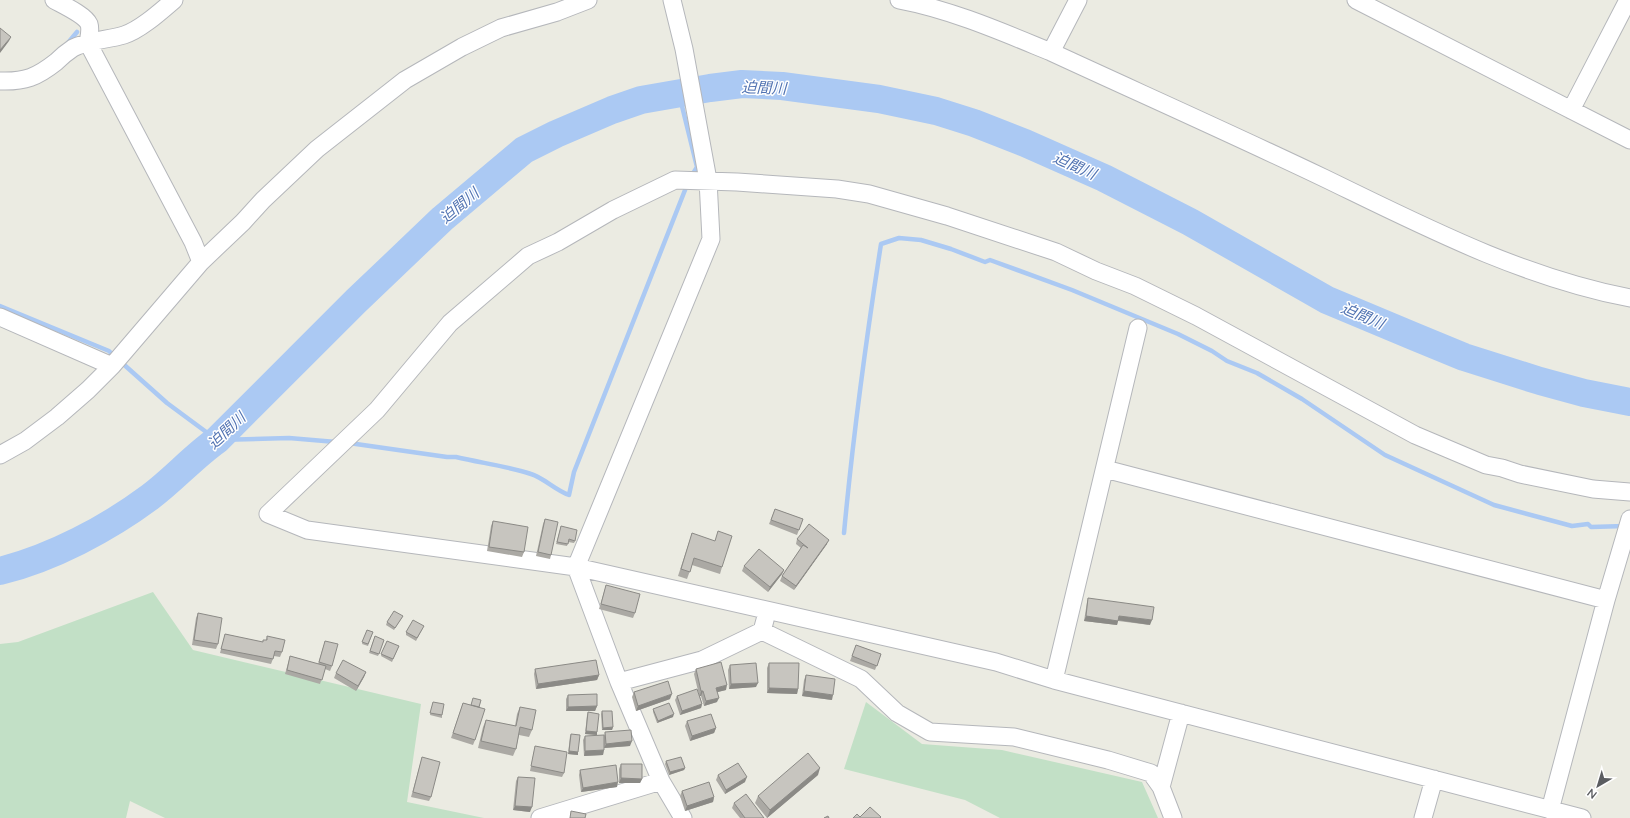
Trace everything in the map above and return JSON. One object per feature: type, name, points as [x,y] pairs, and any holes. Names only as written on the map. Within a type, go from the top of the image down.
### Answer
[{"type":"street","points":[[54,0],[85,19],[89,24],[90,33],[88,43],[194,242],[201,262]]},
{"type":"street","points":[[0,81],[19,81],[34,77],[43,72],[72,49],[88,43],[125,35],[134,31],[174,0]]},
{"type":"street","points":[[0,454],[24,441],[57,417],[88,390],[112,366],[201,262],[243,222],[263,200],[317,149],[405,80],[462,47],[501,28],[556,12],[588,0]]},
{"type":"street","points":[[672,0],[684,49],[708,180],[710,239],[576,567],[619,682],[661,781],[683,818]]},
{"type":"street","points":[[899,0],[936,9],[1012,36],[1051,52],[1478,250],[1538,273],[1576,285],[1630,298]]},
{"type":"street","points":[[1051,52],[1078,0]]},
{"type":"street","points":[[1356,0],[1630,140]]},
{"type":"street","points":[[1571,110],[1628,0]]},
{"type":"street","points":[[1582,818],[1181,714],[1054,680],[996,662],[576,567],[307,530],[268,514],[377,410],[450,323],[528,256],[558,242],[613,210],[675,180],[708,180],[837,189],[869,194],[947,216],[1056,252],[1096,271],[1134,286],[1196,316],[1422,438],[1486,465],[1520,474],[1593,489],[1630,492]]},
{"type":"street","points":[[0,317],[112,366]]},
{"type":"street","points":[[1054,680],[1138,328]]},
{"type":"street","points":[[1105,469],[1606,600]]},
{"type":"street","points":[[1550,810],[1606,600],[1630,519]]},
{"type":"street","points":[[619,682],[702,660],[762,631],[768,610]]},
{"type":"street","points":[[762,631],[861,679],[897,713],[930,732],[1014,737],[1108,760],[1151,773],[1161,787],[1173,818]]},
{"type":"street","points":[[1161,787],[1181,714]]},
{"type":"street","points":[[1423,818],[1434,779]]},
{"type":"street","points":[[540,818],[661,781]]},
{"type":"green space","points":[[153,592],[193,650],[421,704],[407,802],[484,818],[165,818],[130,801],[126,818],[0,818],[0,644],[18,642]]},
{"type":"green space","points":[[866,702],[922,744],[1002,750],[1142,782],[1158,818],[1000,818],[965,800],[844,769]]},
{"type":"building","points":[[0,28],[11,37],[0,50]]},
{"type":"building","points":[[775,509],[803,519],[799,530],[771,520]]},
{"type":"building","points":[[545,519],[558,522],[551,555],[538,552]]},
{"type":"building","points":[[493,521],[528,527],[524,552],[489,547]]},
{"type":"building","points":[[809,524],[829,540],[796,586],[782,576],[803,545],[808,548],[797,539]]},
{"type":"building","points":[[561,526],[577,530],[575,541],[569,539],[568,544],[557,542]]},
{"type":"building","points":[[718,531],[732,536],[722,567],[694,558],[690,572],[681,569],[692,533],[715,541]]},
{"type":"building","points":[[759,549],[784,570],[770,587],[744,566]]},
{"type":"building","points":[[606,585],[640,594],[635,613],[601,604]]},
{"type":"building","points":[[1088,598],[1154,607],[1152,620],[1119,616],[1118,621],[1086,616]]},
{"type":"building","points":[[394,611],[403,616],[395,628],[387,622]]},
{"type":"building","points":[[198,613],[222,618],[218,644],[194,640]]},
{"type":"building","points":[[413,620],[424,626],[417,638],[406,632]]},
{"type":"building","points":[[367,630],[373,632],[368,644],[362,642]]},
{"type":"building","points":[[225,634],[263,642],[263,640],[267,640],[267,636],[285,640],[282,652],[275,651],[273,659],[221,649]]},
{"type":"building","points":[[375,636],[384,640],[379,654],[370,651]]},
{"type":"building","points":[[325,641],[338,644],[332,666],[319,662]]},
{"type":"building","points":[[387,641],[399,646],[393,659],[381,654]]},
{"type":"building","points":[[856,645],[881,654],[877,666],[852,656]]},
{"type":"building","points":[[290,656],[326,666],[322,680],[287,670]]},
{"type":"building","points":[[343,660],[366,672],[358,686],[336,673]]},
{"type":"building","points":[[596,660],[599,675],[538,684],[535,669]]},
{"type":"building","points":[[721,662],[727,685],[716,688],[719,698],[706,701],[703,691],[701,691],[696,669]]},
{"type":"building","points":[[756,663],[758,683],[731,684],[730,665]]},
{"type":"building","points":[[769,663],[799,663],[798,689],[769,688]]},
{"type":"building","points":[[806,675],[835,679],[833,695],[804,691]]},
{"type":"building","points":[[668,681],[672,694],[638,706],[634,692]]},
{"type":"building","points":[[697,689],[702,704],[682,711],[677,696]]},
{"type":"building","points":[[597,694],[597,706],[568,707],[568,695]]},
{"type":"building","points":[[473,698],[481,700],[479,707],[471,705]]},
{"type":"building","points":[[433,702],[444,704],[442,715],[430,713]]},
{"type":"building","points":[[463,703],[485,709],[475,740],[453,733]]},
{"type":"building","points":[[669,703],[674,714],[658,721],[653,709]]},
{"type":"building","points":[[520,707],[536,710],[532,730],[520,727],[516,749],[481,741],[486,720],[516,726]]},
{"type":"building","points":[[602,711],[612,711],[613,727],[603,728]]},
{"type":"building","points":[[588,712],[599,714],[597,732],[586,731]]},
{"type":"building","points":[[711,714],[716,728],[692,736],[687,721]]},
{"type":"building","points":[[631,730],[632,741],[606,744],[605,732]]},
{"type":"building","points":[[571,734],[580,735],[578,752],[569,751]]},
{"type":"building","points":[[604,735],[604,750],[585,751],[585,736]]},
{"type":"building","points":[[535,746],[567,752],[564,773],[531,766]]},
{"type":"building","points":[[808,753],[820,768],[770,810],[758,796]]},
{"type":"building","points":[[422,757],[440,762],[431,797],[413,792]]},
{"type":"building","points":[[681,757],[685,768],[670,772],[666,761]]},
{"type":"building","points":[[738,763],[747,777],[726,790],[718,775]]},
{"type":"building","points":[[621,764],[642,764],[642,779],[621,778]]},
{"type":"building","points":[[616,765],[618,782],[583,788],[580,770]]},
{"type":"building","points":[[518,777],[535,778],[532,807],[515,806]]},
{"type":"building","points":[[709,782],[714,797],[687,806],[682,791]]},
{"type":"building","points":[[746,794],[764,818],[745,818],[734,803]]},
{"type":"building","points":[[870,807],[881,817],[880,818],[853,818],[857,814],[860,817]]},
{"type":"building","points":[[571,811],[586,814],[585,818],[570,818]]},
{"type":"waterway","points":[[67,44],[77,32]]},
{"type":"waterway","name":"迫間川","points":[[0,571],[39,558],[78,541],[116,520],[159,490],[217,440],[356,301],[442,219],[524,150],[556,134],[612,110],[641,100],[742,84],[782,86],[879,99],[936,111],[974,123],[1025,143],[1104,178],[1190,222],[1327,300],[1464,357],[1584,393],[1630,402]]},
{"type":"waterway","points":[[679,94],[697,167],[691,177]]},
{"type":"waterway","points":[[349,443],[456,457],[522,471],[536,476],[569,495],[574,472],[687,185]]},
{"type":"waterway","points":[[844,533],[860,388],[881,244],[899,238],[921,240],[951,249],[985,262],[990,260],[1072,290],[1178,334],[1212,351],[1227,361],[1257,373],[1302,399],[1385,455],[1494,505],[1572,526],[1588,524],[1591,527],[1625,526]]},
{"type":"waterway","points":[[0,306],[109,351],[115,357]]},
{"type":"waterway","name":"迫間川","points":[[121,362],[167,403],[217,440],[289,438],[336,442]]}]
